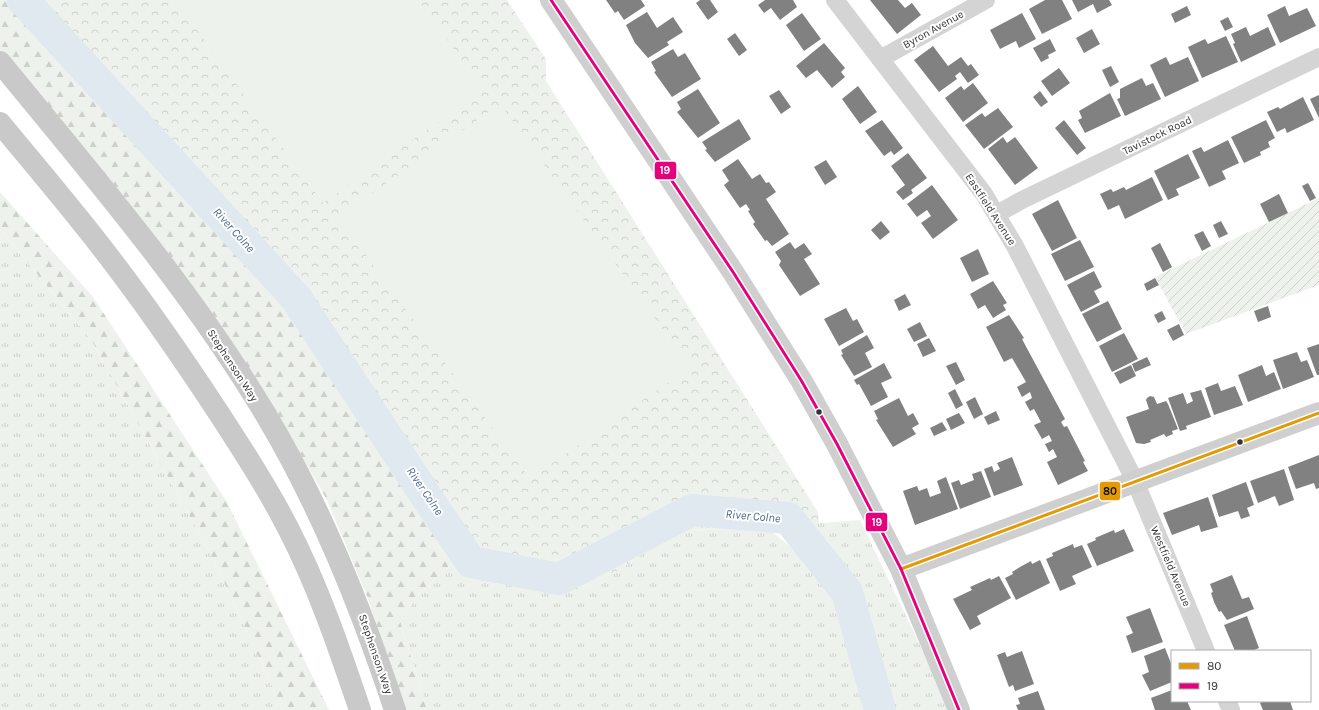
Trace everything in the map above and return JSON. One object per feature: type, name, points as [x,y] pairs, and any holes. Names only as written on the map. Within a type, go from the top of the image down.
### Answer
[{"type":"main road","name":"Stephenson Way","points":[[0,62],[168,270],[214,333],[266,415],[317,511],[343,570],[370,636],[395,710]]},
{"type":"main road","points":[[0,123],[132,288],[181,356],[245,455],[288,528],[333,631],[360,710]]},
{"type":"main road","points":[[0,146],[30,159]]},
{"type":"street","points":[[551,0],[733,272],[785,354],[838,444],[901,569],[959,710]]},
{"type":"street","name":"Eastfield Avenue","points":[[835,0],[984,194],[997,214],[1016,248],[1135,481]]},
{"type":"street","name":"Byron Avenue","points":[[880,59],[986,0]]},
{"type":"street","name":"Tavistock Road","points":[[997,214],[1022,200],[1319,58]]},
{"type":"street","points":[[901,569],[1319,413]]},
{"type":"street","name":"Westfield Avenue","points":[[1135,481],[1206,650]]},
{"type":"green space","points":[[0,0],[44,0],[52,14],[99,70],[292,285],[370,401],[405,473],[443,537],[438,546],[450,565],[418,595],[400,621],[427,710],[404,710],[367,596],[327,500],[263,389],[176,266],[0,50]]},
{"type":"green space","points":[[44,0],[507,0],[546,59],[546,81],[818,512],[819,524],[674,532],[620,569],[580,589],[520,587],[473,580],[450,565],[438,546],[443,537],[405,473],[370,401],[340,357],[221,205],[99,70],[52,14]]},
{"type":"green space","points":[[175,0],[418,0],[484,90],[323,203]]},
{"type":"green space","points":[[500,104],[690,367],[530,479],[338,217]]},
{"type":"green space","points":[[0,192],[93,297],[227,502],[329,710],[283,710],[212,556],[92,341],[0,229]]},
{"type":"green space","points":[[1319,198],[1319,285],[1186,334],[1155,277]]},
{"type":"green space","points":[[0,229],[92,341],[212,556],[283,710],[0,710]]},
{"type":"green space","points":[[860,520],[929,664],[948,710],[883,710],[851,591],[797,525]]},
{"type":"green space","points":[[765,526],[826,576],[867,683],[874,710],[427,710],[400,621],[418,595],[450,565],[473,580],[520,587],[580,589],[620,569],[674,532]]},
{"type":"building","points":[[606,0],[641,0],[645,6],[624,20],[618,11],[615,13]]},
{"type":"building","points":[[700,0],[710,0],[718,12],[708,20],[696,3]]},
{"type":"building","points":[[765,0],[793,0],[797,7],[780,20],[771,8],[764,13],[758,5]]},
{"type":"building","points":[[870,0],[898,0],[905,8],[912,3],[921,15],[897,34]]},
{"type":"building","points":[[1045,0],[1062,0],[1072,19],[1042,34],[1029,9]]},
{"type":"building","points":[[1072,0],[1109,0],[1112,5],[1097,13],[1093,4],[1078,12]]},
{"type":"building","points":[[1187,6],[1191,15],[1175,23],[1171,14]]},
{"type":"building","points":[[1285,6],[1289,16],[1307,8],[1316,26],[1280,43],[1267,15]]},
{"type":"building","points":[[647,12],[657,28],[673,17],[683,32],[667,42],[669,45],[648,58],[635,43],[626,25]]},
{"type":"building","points":[[802,13],[821,39],[804,51],[786,25]]},
{"type":"building","points":[[1022,13],[1036,39],[1019,48],[1016,41],[1000,49],[990,30]]},
{"type":"building","points":[[1228,17],[1233,27],[1225,31],[1220,21]]},
{"type":"building","points":[[1246,27],[1250,36],[1268,27],[1276,45],[1241,62],[1233,44],[1235,43],[1231,34]]},
{"type":"building","points":[[1092,29],[1100,44],[1084,53],[1076,38]]},
{"type":"building","points":[[735,33],[747,50],[739,56],[727,39]]},
{"type":"building","points":[[1226,36],[1238,62],[1202,78],[1188,47],[1205,39],[1208,44]]},
{"type":"building","points":[[1050,39],[1056,51],[1048,55],[1049,58],[1041,62],[1033,48]]},
{"type":"building","points":[[824,43],[845,68],[841,72],[845,77],[832,88],[817,70],[806,78],[796,66]]},
{"type":"building","points":[[933,46],[948,66],[961,57],[968,66],[971,64],[979,75],[968,83],[960,72],[955,76],[957,79],[939,92],[914,60]]},
{"type":"building","points":[[673,49],[678,57],[685,53],[701,79],[672,97],[654,72],[656,71],[651,62]]},
{"type":"building","points":[[1166,57],[1170,65],[1188,57],[1199,81],[1165,97],[1150,65]]},
{"type":"building","points":[[1111,66],[1119,82],[1110,87],[1102,70]]},
{"type":"building","points":[[1059,68],[1070,83],[1052,96],[1041,81]]},
{"type":"building","points":[[1142,78],[1146,86],[1153,83],[1161,99],[1125,116],[1117,99],[1120,98],[1120,89]]},
{"type":"building","points":[[973,83],[988,103],[963,122],[945,98],[961,86],[964,90]]},
{"type":"building","points":[[858,86],[877,112],[860,124],[842,99]]},
{"type":"building","points":[[698,89],[720,123],[698,138],[677,112],[681,109],[677,102]]},
{"type":"building","points":[[779,90],[791,107],[781,114],[769,96]]},
{"type":"building","points":[[1040,91],[1048,102],[1041,107],[1033,97]]},
{"type":"building","points":[[1110,93],[1121,116],[1085,133],[1078,120],[1082,118],[1079,111]]},
{"type":"building","points":[[1319,95],[1319,118],[1310,99]]},
{"type":"building","points":[[1303,97],[1314,120],[1287,133],[1285,128],[1277,132],[1267,112],[1278,107],[1280,109]]},
{"type":"building","points":[[998,108],[1013,127],[984,149],[965,125],[982,113],[985,117]]},
{"type":"building","points":[[739,119],[751,139],[715,162],[705,150],[707,149],[702,142]]},
{"type":"building","points":[[882,120],[903,148],[894,155],[891,151],[884,156],[865,131]]},
{"type":"building","points":[[1064,120],[1086,148],[1077,155],[1055,128]]},
{"type":"building","points":[[1266,120],[1275,138],[1268,142],[1270,147],[1260,152],[1261,155],[1244,163],[1231,137]]},
{"type":"building","points":[[1003,137],[1007,143],[1015,137],[1038,168],[1015,185],[988,149]]},
{"type":"building","points":[[1228,140],[1239,163],[1222,171],[1226,179],[1209,187],[1192,151],[1201,147],[1204,152]]},
{"type":"building","points":[[908,153],[927,178],[911,190],[913,193],[903,200],[896,192],[905,185],[891,166]]},
{"type":"building","points":[[1188,154],[1200,178],[1176,189],[1179,195],[1168,200],[1154,171]]},
{"type":"building","points":[[738,159],[752,179],[760,174],[766,183],[769,182],[776,192],[766,199],[789,234],[772,246],[767,240],[765,241],[753,224],[755,222],[748,211],[750,210],[746,204],[740,208],[724,185],[729,181],[722,170]]},
{"type":"building","points":[[826,160],[837,177],[825,185],[814,167]]},
{"type":"building","points":[[1152,177],[1163,200],[1125,219],[1119,205],[1108,210],[1100,194],[1111,189],[1113,192],[1124,187],[1126,190]]},
{"type":"building","points":[[1308,183],[1316,198],[1310,201],[1302,186]]},
{"type":"building","points":[[932,185],[958,220],[933,239],[921,223],[931,216],[927,210],[917,217],[907,204]]},
{"type":"building","points":[[1279,194],[1288,213],[1269,222],[1260,204]]},
{"type":"building","points":[[1058,200],[1077,238],[1052,251],[1032,214]]},
{"type":"building","points":[[881,221],[890,232],[880,240],[871,230]]},
{"type":"building","points":[[1221,221],[1228,234],[1219,238],[1213,225]]},
{"type":"building","points":[[1203,231],[1211,246],[1202,251],[1194,235]]},
{"type":"building","points":[[1080,240],[1094,267],[1065,281],[1051,254]]},
{"type":"building","points":[[790,242],[795,249],[804,243],[812,254],[804,259],[820,284],[800,296],[779,265],[781,261],[775,252]]},
{"type":"building","points":[[1160,243],[1172,267],[1163,272],[1151,248]]},
{"type":"building","points":[[978,249],[989,274],[972,282],[960,258]]},
{"type":"building","points":[[1094,271],[1102,287],[1094,291],[1100,302],[1081,312],[1067,285]]},
{"type":"building","points":[[1155,278],[1159,285],[1147,291],[1144,284]]},
{"type":"building","points":[[993,281],[1007,303],[1003,305],[1006,310],[993,318],[985,305],[978,309],[970,294]]},
{"type":"building","points":[[905,294],[911,305],[899,311],[894,300]]},
{"type":"building","points":[[1108,301],[1122,329],[1097,342],[1082,314]]},
{"type":"building","points":[[1268,306],[1271,317],[1258,322],[1254,311]]},
{"type":"building","points":[[846,308],[853,321],[857,319],[864,332],[839,346],[824,319]]},
{"type":"building","points":[[1162,311],[1166,319],[1158,323],[1154,315]]},
{"type":"building","points":[[1009,315],[1024,338],[1022,339],[1065,419],[1061,422],[1064,427],[1067,426],[1085,461],[1083,462],[1088,471],[1058,485],[1047,462],[1057,457],[1053,449],[1049,452],[1045,444],[1052,441],[1049,435],[1042,439],[1034,425],[1041,422],[1034,409],[1030,411],[1025,402],[1032,398],[1030,392],[1022,397],[1017,387],[1026,382],[1012,358],[1004,362],[986,327]]},
{"type":"building","points":[[920,322],[927,336],[914,342],[907,329]]},
{"type":"building","points":[[1179,324],[1184,335],[1173,341],[1167,330]]},
{"type":"building","points":[[1124,333],[1138,359],[1112,372],[1099,346]]},
{"type":"building","points":[[867,335],[874,348],[865,353],[872,367],[854,376],[841,355],[843,354],[841,350]]},
{"type":"building","points":[[929,338],[936,351],[923,357],[917,344]]},
{"type":"building","points":[[1319,344],[1319,375],[1317,375],[1307,348]]},
{"type":"building","points":[[1297,352],[1301,362],[1307,360],[1314,377],[1283,389],[1273,360]]},
{"type":"building","points":[[1147,357],[1151,365],[1135,372],[1132,364]]},
{"type":"building","points":[[956,362],[965,380],[956,385],[946,366]]},
{"type":"building","points":[[884,363],[892,378],[881,383],[888,397],[871,406],[859,384],[857,385],[854,380]]},
{"type":"building","points":[[1131,365],[1136,376],[1120,384],[1114,373]]},
{"type":"building","points":[[1262,365],[1266,376],[1274,372],[1281,389],[1248,402],[1238,375]]},
{"type":"building","points":[[1218,383],[1221,391],[1235,386],[1243,405],[1214,415],[1205,388]]},
{"type":"building","points":[[955,389],[963,405],[956,409],[948,393]]},
{"type":"building","points":[[1201,390],[1211,417],[1186,426],[1187,429],[1180,431],[1168,398],[1183,393],[1187,404],[1193,401],[1190,393]]},
{"type":"building","points":[[1150,396],[1154,397],[1157,404],[1166,401],[1178,429],[1172,431],[1173,434],[1166,437],[1164,434],[1150,440],[1151,442],[1144,444],[1136,443],[1126,417],[1149,409],[1146,400]]},
{"type":"building","points":[[975,397],[983,414],[974,419],[966,402]]},
{"type":"building","points":[[899,398],[908,416],[913,413],[919,424],[912,428],[916,434],[893,447],[876,420],[878,419],[874,411]]},
{"type":"building","points":[[996,411],[1000,420],[988,425],[984,417]]},
{"type":"building","points":[[959,413],[965,423],[951,430],[946,419]]},
{"type":"building","points":[[942,422],[947,430],[934,436],[930,428]]},
{"type":"building","points":[[1319,455],[1319,488],[1316,489],[1314,483],[1296,489],[1288,467]]},
{"type":"building","points":[[1012,457],[1023,485],[994,496],[984,469],[992,466],[994,472],[1000,469],[997,463]]},
{"type":"building","points":[[1284,469],[1294,500],[1279,506],[1275,496],[1258,503],[1250,481]]},
{"type":"building","points":[[981,471],[991,497],[960,509],[951,483],[959,480],[961,485],[974,480],[972,474]]},
{"type":"building","points":[[946,477],[958,509],[915,525],[903,491],[917,486],[919,491],[927,488],[930,497],[941,493],[937,481]]},
{"type":"building","points":[[1246,482],[1254,505],[1247,508],[1250,516],[1241,519],[1238,511],[1219,517],[1212,495]]},
{"type":"building","points":[[1208,497],[1218,527],[1201,532],[1199,525],[1172,535],[1163,513]]},
{"type":"building","points":[[1124,529],[1134,551],[1097,566],[1087,544],[1096,540],[1095,538],[1114,530],[1115,533]]},
{"type":"building","points":[[1073,544],[1074,548],[1082,545],[1092,567],[1072,576],[1076,584],[1060,591],[1046,559],[1053,556],[1052,553]]},
{"type":"building","points":[[1040,560],[1050,583],[1016,600],[1005,578],[1031,561],[1032,564]]},
{"type":"building","points":[[1232,575],[1242,599],[1249,597],[1254,609],[1227,620],[1221,611],[1219,612],[1214,602],[1210,584]]},
{"type":"building","points":[[999,576],[1011,598],[977,616],[981,624],[970,630],[953,599],[972,590],[970,587],[990,578],[991,580]]},
{"type":"building","points":[[1150,608],[1163,642],[1132,653],[1126,636],[1133,633],[1126,617]]},
{"type":"building","points":[[1247,616],[1259,648],[1254,650],[1235,650],[1224,625]]},
{"type":"building","points":[[1165,648],[1171,663],[1171,682],[1150,691],[1142,675],[1149,672],[1144,656]]},
{"type":"building","points":[[1022,651],[1034,684],[1015,691],[1013,685],[1009,687],[997,655],[1005,652],[1007,657]]},
{"type":"building","points":[[1171,690],[1171,702],[1187,702],[1191,710],[1155,710],[1151,698]]},
{"type":"building","points":[[1038,691],[1045,710],[1018,710],[1016,705],[1020,704],[1018,698]]},
{"type":"building","points":[[1290,702],[1293,710],[1263,710],[1260,703]]},
{"type":"waterway","name":"River Colne","points":[[23,0],[296,298],[471,562],[559,579],[692,510],[788,518],[847,592],[880,710]]},
{"type":"transit line","name":"19","points":[[551,0],[733,272],[801,380],[837,444],[901,569],[959,710]]},
{"type":"transit line","name":"80","points":[[901,569],[1319,413]]}]
